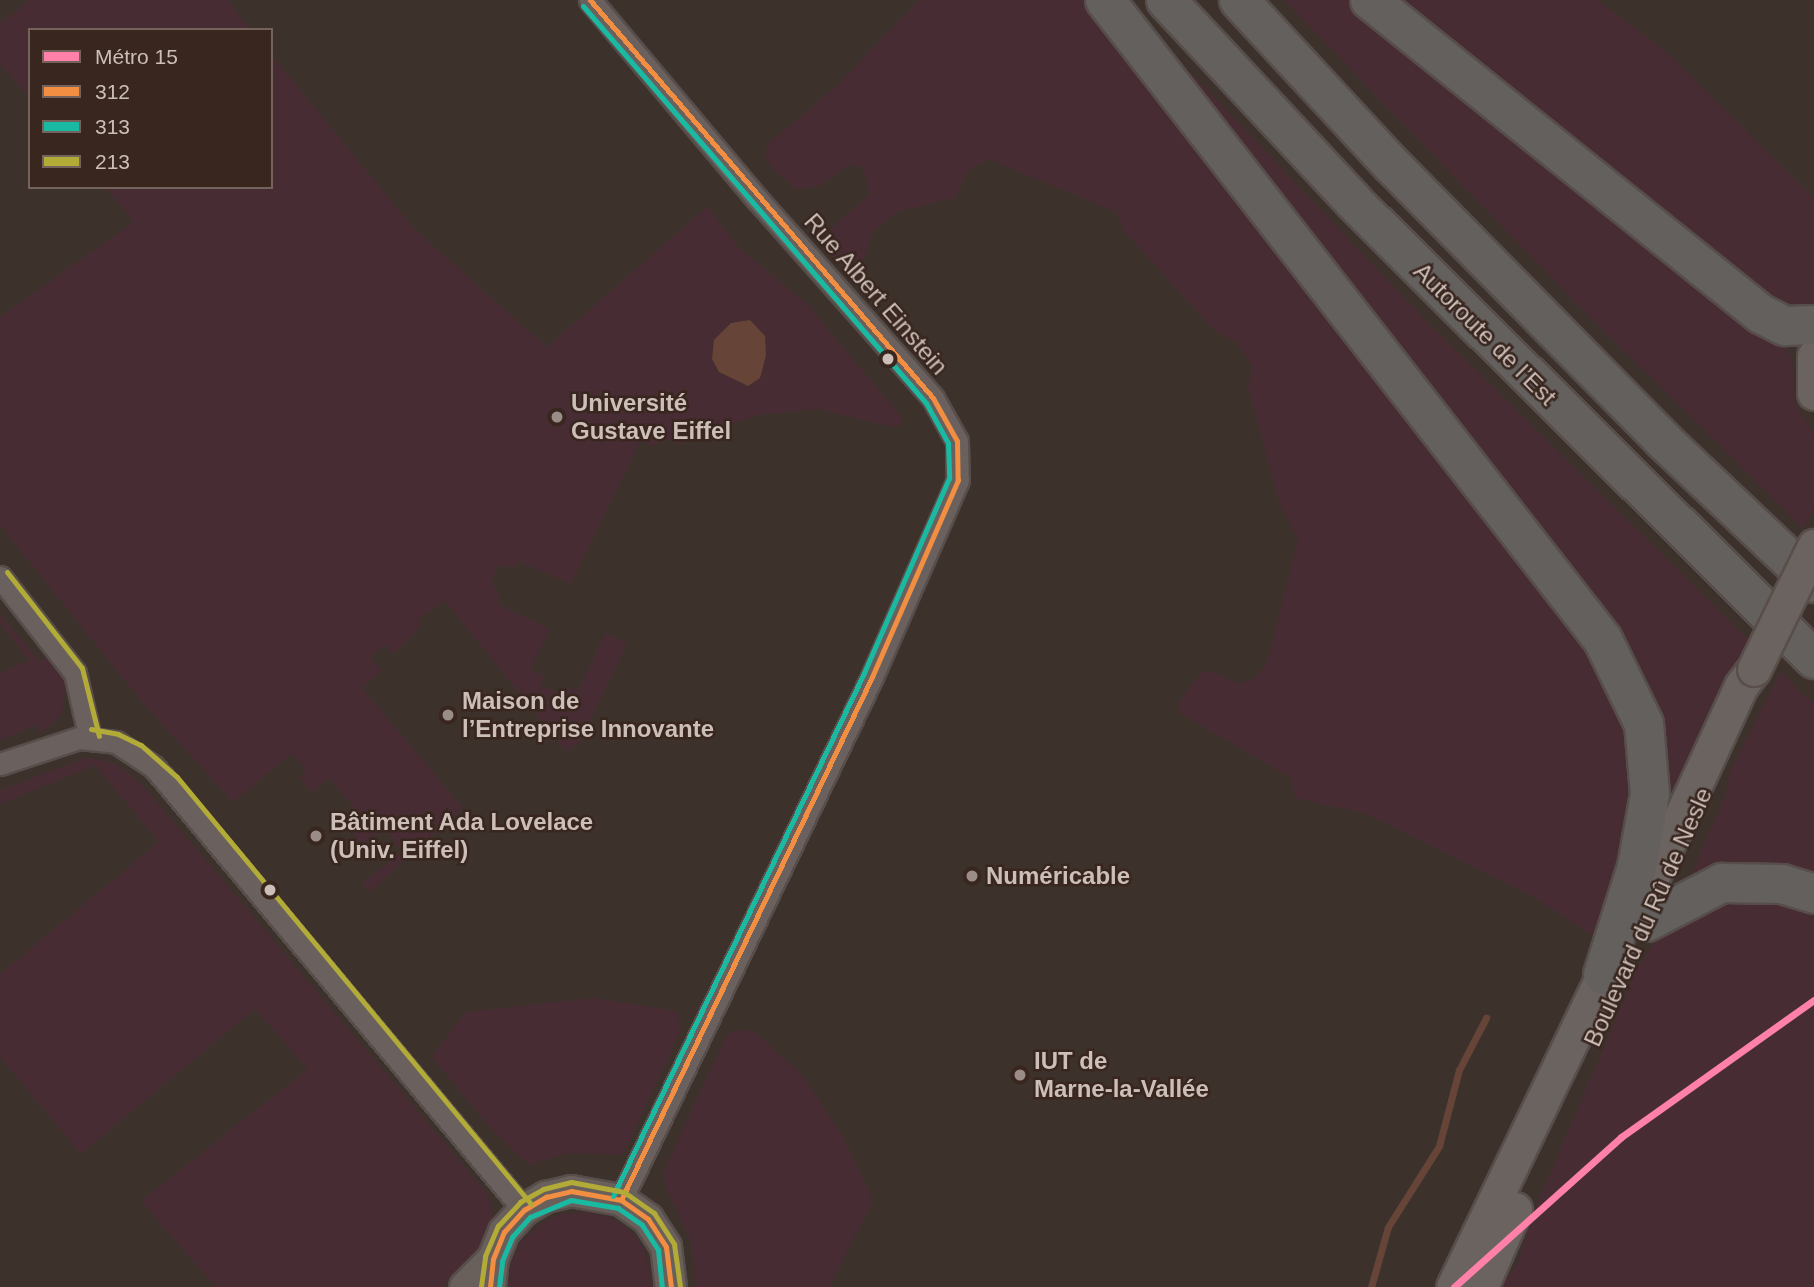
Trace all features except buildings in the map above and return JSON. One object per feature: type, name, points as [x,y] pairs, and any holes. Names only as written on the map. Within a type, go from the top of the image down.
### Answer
[{"type":"highway","points":[[1105,0],[1603,640],[1644,724],[1650,794],[1637,867],[1603,975]]},
{"type":"highway","name":"Autoroute de l’Est","points":[[1166,0],[1355,204],[1814,659]]},
{"type":"highway","points":[[1239,0],[1401,174],[1663,440],[1814,583]]},
{"type":"highway","points":[[1370,0],[1761,314],[1785,326],[1814,325]]},
{"type":"highway","points":[[1647,922],[1722,883],[1782,884],[1814,894]]},
{"type":"main road","points":[[1814,356],[1814,393]]},
{"type":"main road","name":"Boulevard du Rû de Nesle","points":[[1481,1287],[1751,689],[1754,669],[1814,547]]},
{"type":"main road","points":[[1453,1287],[1603,975],[1617,954],[1741,686],[1754,669]]},
{"type":"street","name":"Rue Albert Einstein","points":[[590,0],[758,200],[868,320],[933,398],[957,441],[958,480],[872,677],[621,1200]]},
{"type":"street","points":[[0,577],[75,673],[90,738]]},
{"type":"street","points":[[0,764],[69,739],[90,738],[116,742],[136,752],[170,783],[524,1210]]},
{"type":"street","points":[[465,1287],[492,1273],[504,1232],[524,1210],[546,1197],[571,1191],[621,1200],[648,1219],[666,1247],[671,1287]]},
{"type":"shaded area","points":[[30,0],[227,0],[249,28],[28,28],[28,97],[0,64],[0,24]]},
{"type":"shaded area","points":[[920,0],[1089,0],[1577,623],[1628,726],[1636,800],[1598,939],[1529,894],[1364,813],[1295,798],[1291,778],[1180,713],[1180,701],[1202,672],[1213,672],[1238,684],[1253,679],[1267,664],[1298,540],[1279,502],[1248,386],[1253,367],[1236,342],[1215,331],[1123,230],[1116,212],[988,159],[969,171],[955,198],[898,212],[873,231],[858,277],[852,278],[822,243],[823,236],[870,194],[863,167],[850,164],[819,186],[796,189],[765,157],[767,145],[833,89]]},
{"type":"shaded area","points":[[1284,0],[1350,0],[1778,333],[1792,359],[1795,402],[1814,436],[1814,508],[1803,529],[1570,297]]},
{"type":"shaded area","points":[[1398,0],[1597,0],[1661,47],[1814,198],[1814,308],[1802,314],[1775,302]]},
{"type":"shaded area","points":[[1159,39],[1430,325],[1750,641],[1665,821],[1659,749]]},
{"type":"shaded area","points":[[273,56],[414,229],[547,347],[708,206],[738,247],[807,304],[902,418],[900,425],[893,427],[817,409],[760,415],[711,430],[691,429],[680,445],[664,437],[653,447],[640,441],[571,584],[518,561],[515,567],[499,566],[491,582],[500,597],[497,604],[550,629],[530,669],[544,676],[540,685],[564,695],[568,687],[578,691],[606,633],[627,643],[579,743],[566,751],[445,601],[417,620],[421,626],[393,654],[385,645],[370,657],[382,671],[362,688],[463,808],[369,892],[362,884],[402,851],[383,828],[362,844],[348,828],[361,816],[330,778],[312,792],[299,777],[306,770],[292,753],[233,802],[142,702],[0,525],[0,317],[134,222],[107,189],[273,189]]},
{"type":"shaded area","points":[[750,320],[765,336],[766,355],[760,378],[748,386],[719,372],[712,359],[714,340],[731,323]]},
{"type":"shaded area","points":[[0,614],[40,662],[49,655],[63,674],[66,689],[62,712],[53,724],[40,733],[37,725],[0,740],[0,673],[29,660],[0,623]]},
{"type":"shaded area","points":[[1780,672],[1814,704],[1814,873],[1779,869],[1694,880],[1692,873],[1726,794],[1730,771]]},
{"type":"shaded area","points":[[88,757],[114,763],[139,781],[487,1193],[493,1212],[492,1233],[470,1265],[441,1287],[216,1287],[141,1201],[308,1069],[255,1009],[81,1154],[0,1057],[0,974],[159,842],[95,765],[0,804],[0,790]]},
{"type":"shaded area","points":[[1722,897],[1782,904],[1814,915],[1814,1287],[1501,1287],[1518,1262],[1532,1216],[1638,967],[1673,915]]},
{"type":"shaded area","points":[[594,998],[676,1011],[681,1030],[623,1155],[568,1153],[529,1165],[492,1130],[432,1057],[465,1012]]},
{"type":"shaded area","points":[[738,1030],[754,1031],[805,1078],[843,1137],[870,1194],[872,1202],[829,1287],[695,1287],[692,1243],[666,1188],[664,1170],[727,1034]]},
{"type":"shaded area","points":[[585,1212],[609,1217],[629,1230],[644,1248],[653,1287],[508,1287],[511,1262],[522,1241],[540,1224],[561,1214]]},
{"type":"waterway","points":[[1371,1287],[1388,1227],[1439,1146],[1459,1070],[1486,1018]]},
{"type":"metro line","name":"15","points":[[1454,1287],[1621,1137],[1814,1000]]},
{"type":"transit line","name":"312","points":[[590,0],[933,398],[957,441],[958,480],[872,677],[621,1200]]},
{"type":"transit line","name":"313","points":[[583,6],[926,403],[948,443],[949,478],[864,673],[613,1196]]},
{"type":"transit line","name":"213","points":[[7,572],[82,668],[99,736]]},
{"type":"transit line","name":"213","points":[[91,729],[118,734],[141,745],[177,777],[531,1204]]},
{"type":"transit line","name":"213","points":[[481,1286],[485,1256],[498,1226],[520,1202],[543,1189],[571,1182],[624,1192],[654,1213],[674,1244],[680,1286]]},
{"type":"transit line","name":"312","points":[[490,1287],[493,1259],[504,1232],[524,1210],[546,1197],[571,1191],[621,1200],[648,1219],[666,1247],[671,1287]]},
{"type":"transit line","name":"313","points":[[499,1287],[502,1261],[512,1237],[530,1217],[571,1200],[618,1208],[642,1225],[658,1250],[662,1287]]},
{"type":"place","name":"Université Gustave Eiffel","points":[[557,417]]},
{"type":"place","name":"Maison de l’Entreprise Innovante","points":[[448,715]]},
{"type":"place","name":"Bâtiment Ada Lovelace (Univ. Eiffel)","points":[[316,836]]},
{"type":"place","name":"Numéricable","points":[[972,876]]},
{"type":"place","name":"IUT de Marne-la-Vallée","points":[[1020,1075]]}]
